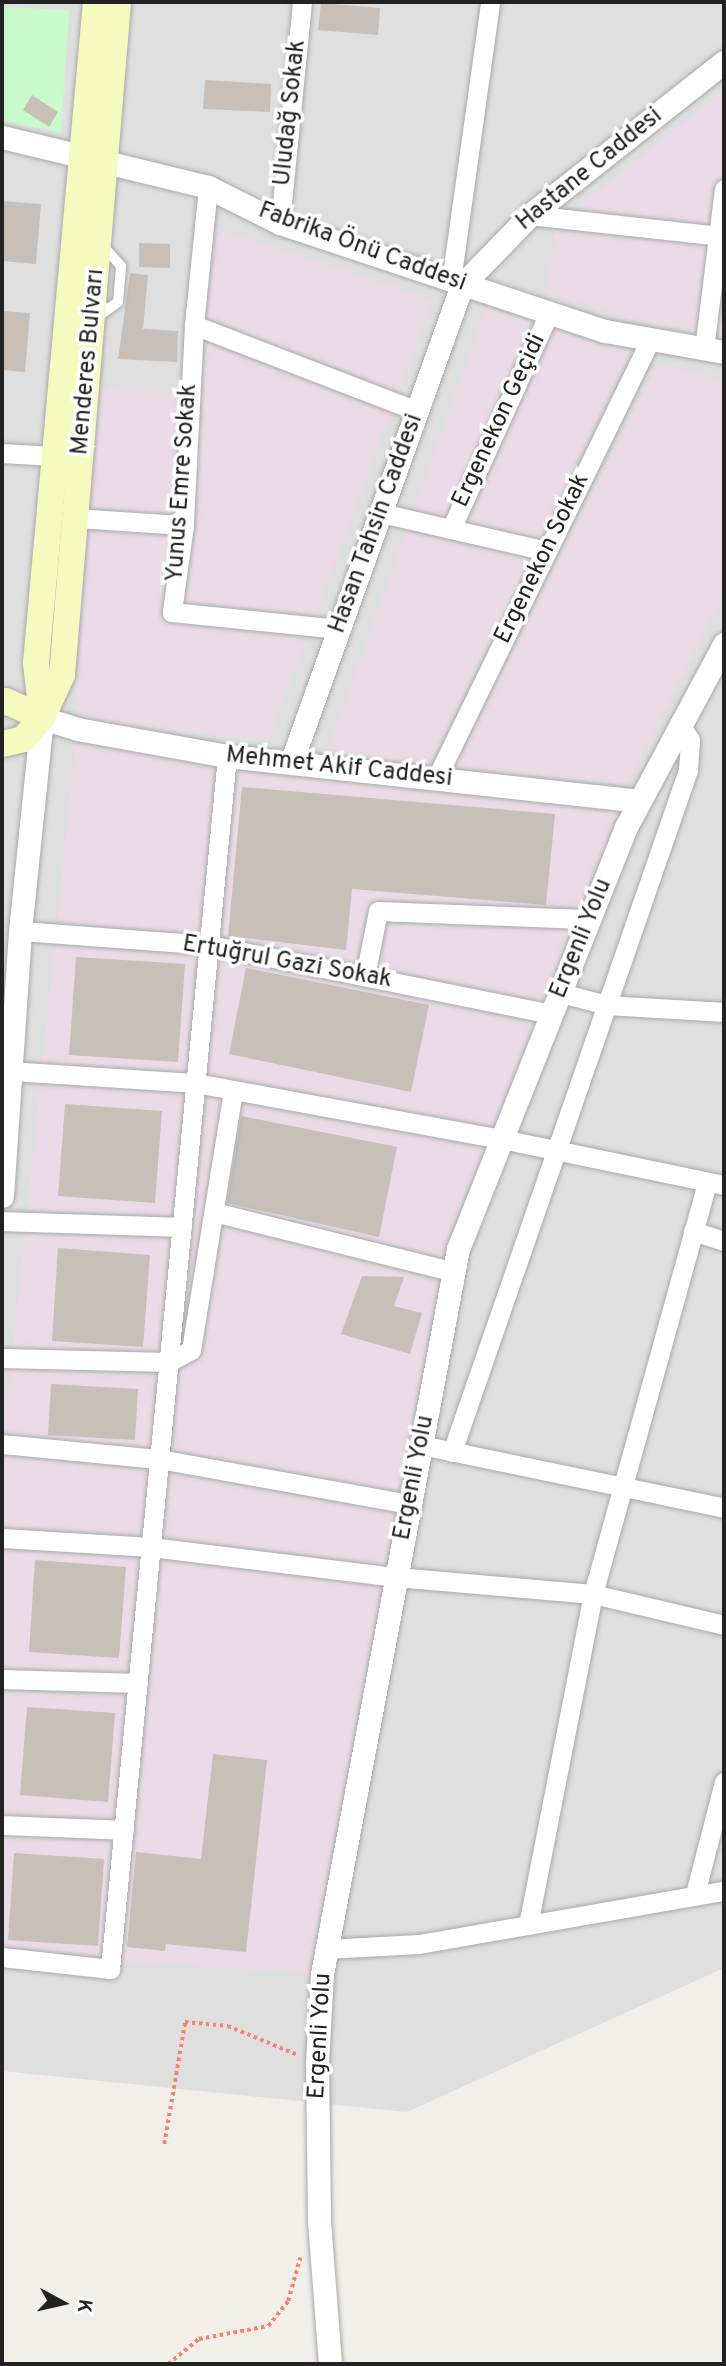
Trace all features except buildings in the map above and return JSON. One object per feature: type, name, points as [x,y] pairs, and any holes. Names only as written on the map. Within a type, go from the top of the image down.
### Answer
[{"type":"main road","name":"Menderes Bulvarı","points":[[42,718],[62,676],[100,243],[95,160],[96,2]]},
{"type":"main road","name":"Menderes Bulvarı","points":[[42,718],[36,663],[54,456],[118,2]]},
{"type":"main road","name":"Mehmet Akif Caddesi","points":[[2,703],[6,701],[42,718]]},
{"type":"main road","points":[[2,744],[23,739],[42,718]]},
{"type":"street","name":"Uludağ Sokak","points":[[280,223],[302,2]]},
{"type":"street","name":"Hasan Tahsin Caddesi","points":[[291,763],[417,411],[457,283],[490,2]]},
{"type":"street","name":"Hastane Caddesi","points":[[457,283],[530,215],[724,62]]},
{"type":"street","name":"Fabrika Önü Caddesi","points":[[2,137],[208,187],[280,223],[549,313],[650,340],[714,351]]},
{"type":"street","name":"Yunus Emre Sokak","points":[[208,187],[194,324],[184,525],[172,612],[339,629]]},
{"type":"street","points":[[714,351],[724,189]]},
{"type":"street","points":[[530,215],[719,236]]},
{"type":"street","name":"Ergenekon Geçidi","points":[[451,529],[549,313]]},
{"type":"street","points":[[194,324],[417,411]]},
{"type":"street","name":"Ergenekon Sokak","points":[[436,779],[650,340]]},
{"type":"street","points":[[2,453],[54,456]]},
{"type":"street","name":"Ergenekon Geçidi","points":[[381,513],[547,551]]},
{"type":"street","points":[[75,518],[184,525]]},
{"type":"street","name":"Ergenli Yolu","points":[[330,2364],[319,2220],[317,2063],[326,1949],[458,1249],[640,801],[680,723],[716,672],[724,644]]},
{"type":"street","name":"Mehmet Akif Caddesi","points":[[42,718],[77,729],[227,757],[640,801]]},
{"type":"street","name":"Menderes Bulvarı","points":[[2,1196],[20,931],[42,718]]},
{"type":"street","points":[[452,1452],[691,761],[690,740],[680,723]]},
{"type":"street","points":[[2,1957],[110,1969],[227,757]]},
{"type":"street","points":[[365,976],[378,911],[590,919]]},
{"type":"street","name":"Ertuğrul Gazi Sokak","points":[[20,931],[209,945],[365,976],[556,1003],[724,1012]]},
{"type":"street","points":[[10,1072],[196,1083],[502,1139],[716,1183],[694,1231],[593,1594],[528,1925]]},
{"type":"street","points":[[2,1358],[169,1362],[186,1356],[197,1337],[233,1090]]},
{"type":"street","points":[[214,1212],[454,1272]]},
{"type":"street","points":[[2,1221],[181,1227]]},
{"type":"street","points":[[694,1231],[724,1241]]},
{"type":"street","points":[[2,1444],[159,1459],[410,1504]]},
{"type":"street","points":[[421,1445],[724,1508]]},
{"type":"street","points":[[2,1538],[151,1547],[396,1577],[593,1594],[724,1625]]},
{"type":"street","points":[[2,1679],[138,1683]]},
{"type":"street","points":[[695,1894],[724,1782]]},
{"type":"street","points":[[2,1825],[124,1830]]},
{"type":"street","points":[[326,1949],[419,1944],[724,1891]]},
{"type":"path","points":[[164,2144],[185,2022],[228,2026],[317,2063]]},
{"type":"path","points":[[168,2364],[199,2339],[268,2326],[288,2301],[301,2252]]},
{"type":"shaded area","points":[[2,2],[724,2],[724,1968],[407,2112],[2,2071]]},
{"type":"shaded area","points":[[724,90],[724,333],[641,322],[546,292],[557,225]]},
{"type":"shaded area","points":[[206,225],[433,300],[268,742],[75,718],[90,389],[193,394]]},
{"type":"shaded area","points":[[486,308],[629,351],[429,766],[327,752]]},
{"type":"shaded area","points":[[657,364],[724,380],[724,593],[627,785],[452,767]]},
{"type":"shaded area","points":[[77,729],[640,801],[458,1249],[322,1974],[2,1955],[2,1455]]},
{"type":"green space","points":[[2,7],[69,10],[61,132],[2,121]]}]
